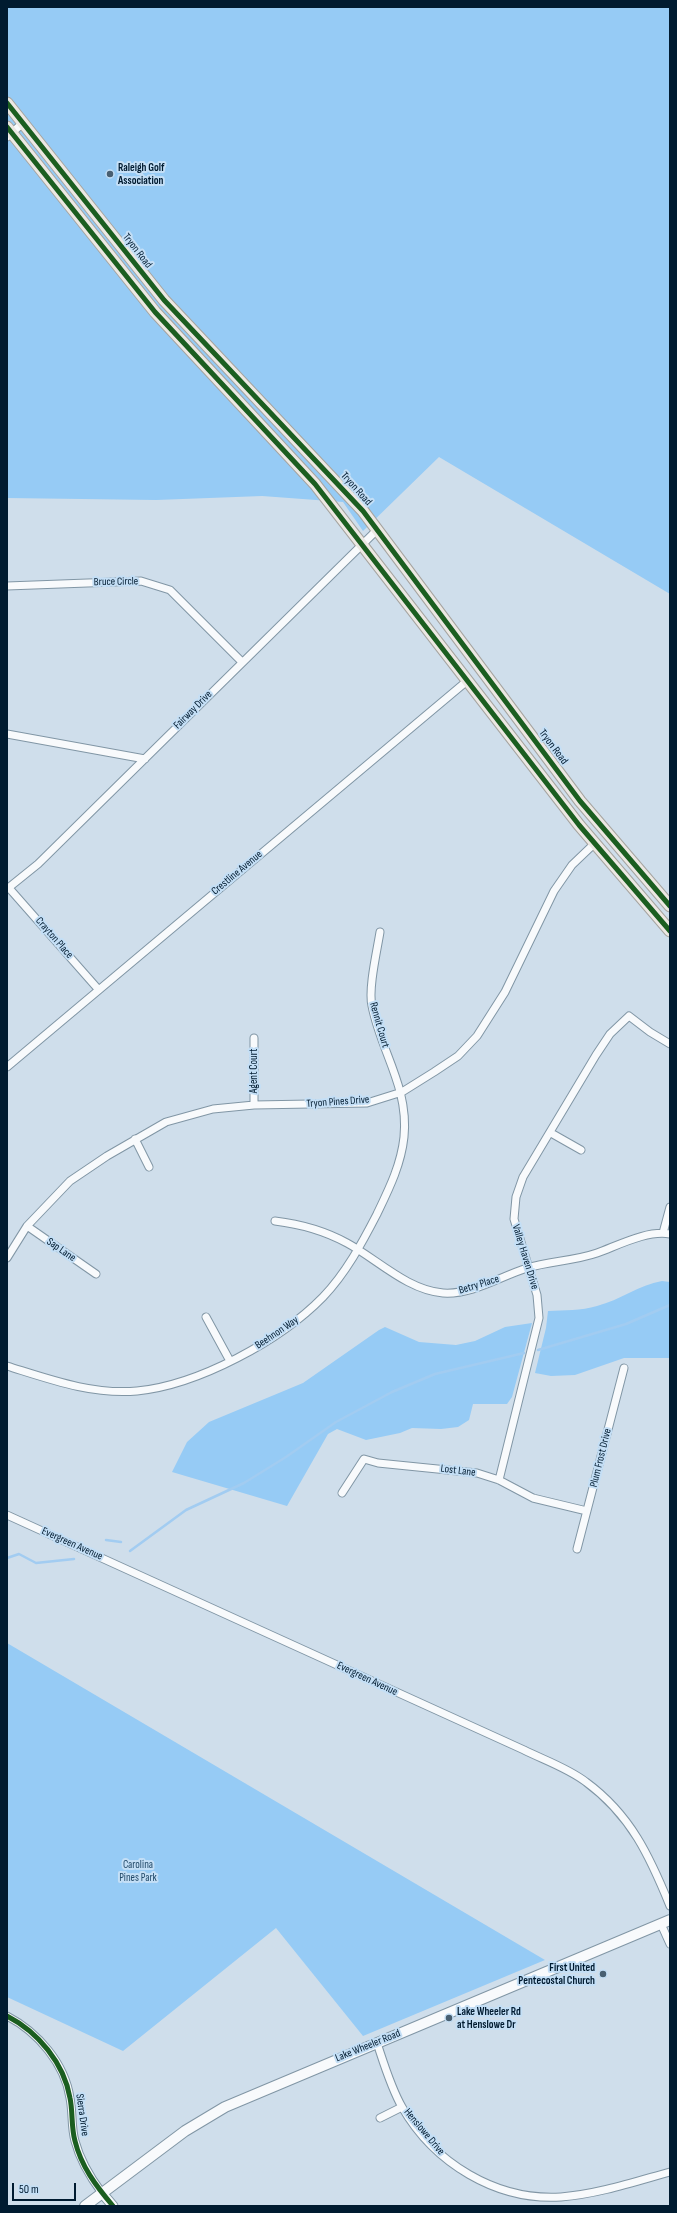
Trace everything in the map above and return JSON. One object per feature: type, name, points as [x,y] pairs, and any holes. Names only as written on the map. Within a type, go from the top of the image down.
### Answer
[{"type":"main road","name":"Tryon Road","points":[[7,103],[168,305],[336,481],[378,529],[580,801],[670,906]]},
{"type":"main road","points":[[9,133],[155,312],[298,464],[595,843],[670,931]]},
{"type":"main road","name":"Lake Wheeler Road","points":[[84,2206],[185,2131],[225,2107],[665,1922]]},
{"type":"street","points":[[9,133],[23,123]]},
{"type":"street","name":"Fairway Drive","points":[[8,889],[38,864],[146,758],[241,661],[378,529]]},
{"type":"street","name":"Bruce Circle","points":[[7,586],[141,581],[170,590],[241,661]]},
{"type":"street","name":"Crestline Avenue","points":[[7,1066],[467,680]]},
{"type":"street","points":[[7,734],[146,758]]},
{"type":"street","name":"Tryon Pines Drive","points":[[7,1258],[26,1226],[70,1181],[166,1122],[213,1109],[254,1105],[367,1102],[402,1092],[458,1056],[478,1036],[504,992],[554,891],[572,865],[595,843]]},
{"type":"street","name":"Crayton Place","points":[[8,889],[98,989]]},
{"type":"street","name":"Rennit Court","points":[[380,932],[371,1004],[402,1092]]},
{"type":"street","name":"Valley Haven Drive","points":[[499,1480],[539,1318],[539,1302],[514,1219],[516,1197],[523,1177],[551,1133],[596,1055],[620,1023],[629,1016],[650,1032],[670,1044]]},
{"type":"street","name":"Agent Court","points":[[254,1038],[254,1105]]},
{"type":"street","name":"Beehnon Way","points":[[7,1366],[70,1386],[98,1390],[137,1391],[202,1374],[255,1348],[298,1320],[323,1297],[346,1270],[388,1192],[400,1156],[405,1124],[402,1092]]},
{"type":"street","points":[[551,1133],[581,1150]]},
{"type":"street","points":[[135,1140],[149,1167]]},
{"type":"street","points":[[666,1234],[670,1207]]},
{"type":"street","name":"Betry Place","points":[[275,1221],[295,1223],[324,1232],[425,1289],[443,1293],[457,1292],[478,1287],[528,1268],[579,1259],[621,1243],[666,1234]]},
{"type":"street","name":"Sap Lane","points":[[26,1226],[96,1274]]},
{"type":"street","points":[[206,1317],[230,1361]]},
{"type":"street","name":"Plum Frost Drive","points":[[578,1549],[624,1368]]},
{"type":"street","name":"Lost Lane","points":[[342,1493],[364,1458],[378,1464],[477,1472],[499,1480],[533,1498],[587,1511]]},
{"type":"street","name":"Evergreen Avenue","points":[[7,1515],[524,1750],[586,1781],[610,1804],[633,1830],[651,1859],[670,1906]]},
{"type":"street","points":[[665,1922],[670,1944]]},
{"type":"street","name":"Sierra Drive","points":[[7,2016],[25,2027],[40,2041],[61,2070],[70,2098],[75,2140],[80,2155],[93,2182],[113,2206]]},
{"type":"street","name":"Henslowe Drive","points":[[377,2042],[402,2107],[426,2139],[448,2161],[483,2182],[505,2190],[535,2196],[560,2197],[590,2193],[670,2172]]},
{"type":"street","points":[[380,2118],[402,2107]]},
{"type":"green space","name":"Raleigh Golf Association","points":[[7,7],[670,7],[670,594],[439,457],[363,531],[343,502],[262,496],[156,500],[7,498]]},
{"type":"green space","points":[[662,1281],[670,1282],[670,1358],[624,1358],[575,1375],[551,1376],[535,1373],[546,1328],[548,1311],[591,1308],[614,1300],[645,1286]]},
{"type":"green space","points":[[532,1323],[512,1397],[507,1404],[473,1404],[469,1420],[458,1427],[441,1429],[412,1428],[400,1433],[366,1440],[337,1429],[328,1434],[287,1506],[172,1472],[187,1442],[209,1422],[303,1383],[385,1327],[419,1342],[456,1345],[475,1341],[505,1327]]},
{"type":"green space","name":"Carolina Pines Park","points":[[7,1643],[545,1960],[363,2036],[276,1928],[123,2051],[7,1997]]},
{"type":"waterway","points":[[538,1350],[626,1324],[670,1305]]},
{"type":"waterway","points":[[130,1551],[186,1510],[244,1483],[286,1457],[336,1422],[392,1392],[435,1374],[524,1353]]},
{"type":"waterway","points":[[106,1540],[121,1542]]},
{"type":"waterway","points":[[7,1558],[19,1554],[36,1563],[74,1559]]},
{"type":"cycle path","points":[[7,103],[164,300],[363,511],[580,801],[670,906]]},
{"type":"cycle path","points":[[7,127],[155,312],[315,484],[579,825],[670,931]]},
{"type":"cycle path","points":[[7,2016],[39,2040],[56,2061],[67,2085],[71,2103],[74,2136],[81,2159],[95,2183],[113,2206]]},
{"type":"place","name":"Raleigh Golf Association","points":[[110,174]]},
{"type":"place","name":"First United Pentecostal Church","points":[[603,1974]]},
{"type":"place","name":"Lake Wheeler Rd at Henslowe Dr","points":[[449,2018]]}]
